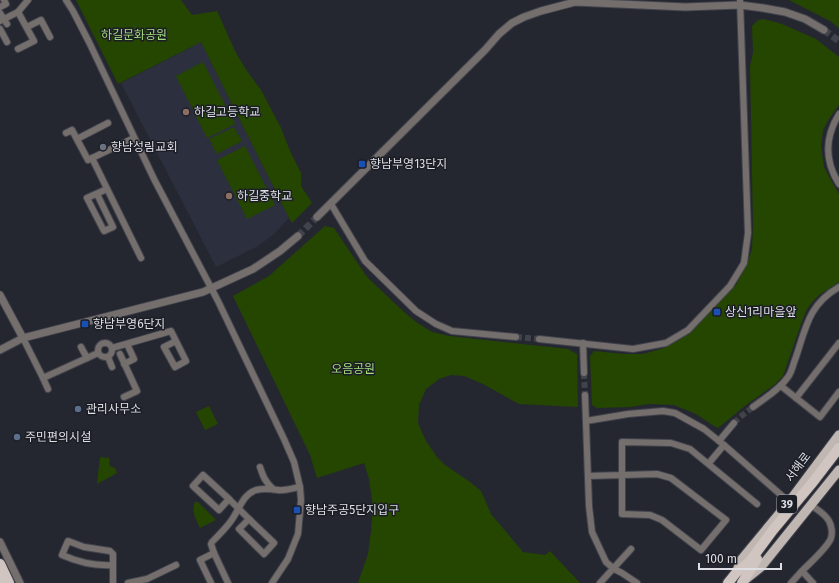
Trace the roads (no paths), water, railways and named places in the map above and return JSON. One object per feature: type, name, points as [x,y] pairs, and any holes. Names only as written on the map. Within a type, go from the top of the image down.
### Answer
[{"type":"highway","name":"서해로","points":[[728,583],[736,573],[750,561],[839,448]]},
{"type":"highway","name":"서해로","points":[[743,582],[756,560],[839,454]]},
{"type":"highway","points":[[0,564],[9,583]]},
{"type":"main road","name":"서해로","points":[[736,573],[741,560],[789,502],[839,435]]},
{"type":"main road","name":"서해로","points":[[743,582],[761,567],[839,470]]},
{"type":"street","points":[[0,7],[6,4],[4,0]]},
{"type":"street","points":[[3,19],[18,12],[28,0]]},
{"type":"street","points":[[66,0],[89,42],[134,138],[222,308],[294,462],[300,487],[301,500],[298,534],[288,558],[272,583]]},
{"type":"street","points":[[317,217],[500,34],[512,24],[524,17],[575,1],[685,4],[740,3],[785,12],[805,19],[824,30]]},
{"type":"street","points":[[539,339],[633,349],[666,343],[688,330],[730,286],[744,263],[748,234],[740,3]]},
{"type":"street","points":[[18,12],[34,41],[18,49]]},
{"type":"street","points":[[27,27],[43,19],[50,37]]},
{"type":"street","points":[[0,30],[7,42]]},
{"type":"street","points":[[839,114],[832,128],[828,147],[828,157],[837,172],[839,184]]},
{"type":"street","points":[[77,139],[108,124]]},
{"type":"street","points":[[66,133],[72,130],[88,160],[134,138]]},
{"type":"street","points":[[92,158],[141,258]]},
{"type":"street","points":[[97,194],[113,227],[104,231],[88,198],[107,188]]},
{"type":"street","points":[[331,204],[365,261],[416,310],[436,324],[452,331],[516,337]]},
{"type":"street","points":[[123,237],[129,234]]},
{"type":"street","points":[[0,350],[23,338],[201,293],[253,269],[280,251],[298,236]]},
{"type":"street","points":[[753,407],[778,389],[789,376],[809,318],[814,309],[827,294],[839,287]]},
{"type":"street","points":[[0,295],[48,388]]},
{"type":"street","points":[[112,348],[171,332],[176,341]]},
{"type":"street","points":[[583,343],[584,373]]},
{"type":"street","points":[[796,398],[839,343]]},
{"type":"street","points":[[102,344],[109,344],[112,348],[112,354],[108,357],[100,356],[98,353],[98,347],[102,344]]},
{"type":"street","points":[[124,364],[134,359],[127,344]]},
{"type":"street","points":[[81,347],[87,358]]},
{"type":"street","points":[[43,378],[98,353]]},
{"type":"street","points":[[120,354],[137,391],[124,397]]},
{"type":"street","points":[[108,357],[112,367]]},
{"type":"street","points":[[781,386],[820,417],[839,392]]},
{"type":"street","points":[[585,395],[589,506],[592,532],[606,562],[614,569],[637,583]]},
{"type":"street","points":[[586,421],[628,414],[663,411],[675,413],[704,428],[789,502]]},
{"type":"street","points":[[709,463],[734,423]]},
{"type":"street","points":[[588,476],[622,475],[657,474],[671,478],[726,520],[701,550],[662,520],[650,515],[622,514],[622,475],[622,442],[672,442],[690,449],[709,463],[757,504]]},
{"type":"street","points":[[260,467],[267,484],[272,489]]},
{"type":"street","points":[[229,499],[219,510],[192,486],[203,475],[229,499],[274,543],[264,554],[239,529],[249,519]]},
{"type":"street","points":[[228,583],[211,544],[230,522],[239,509],[242,501],[252,491],[266,488],[284,490],[300,487]]},
{"type":"street","points":[[791,583],[824,548],[832,537],[830,522],[811,505]]},
{"type":"street","points":[[112,565],[97,565],[77,561],[59,555],[68,541],[84,547],[110,551],[113,554],[113,583]]},
{"type":"street","points":[[0,542],[20,583]]},
{"type":"street","points":[[600,583],[631,549]]},
{"type":"street","points":[[212,583],[200,560],[214,553]]},
{"type":"street","points":[[130,583],[148,581],[176,565]]},
{"type":"street","points":[[802,571],[814,583]]},
{"type":"tunnel","points":[[824,30],[839,41]]},
{"type":"tunnel","points":[[298,236],[317,217]]},
{"type":"tunnel","points":[[516,337],[539,339]]},
{"type":"tunnel","points":[[584,373],[585,395]]},
{"type":"tunnel","points":[[734,423],[753,407]]},
{"type":"place","name":"하길고등학교","points":[[186,112]]},
{"type":"place","name":"향남성림교회","points":[[103,147]]},
{"type":"place","name":"향남부영13단지","points":[[362,164]]},
{"type":"place","name":"하길중학교","points":[[229,196]]},
{"type":"place","name":"상신1리마을앞","points":[[717,312]]},
{"type":"place","name":"향남부영6단지","points":[[85,324]]},
{"type":"place","name":"관리사무소","points":[[78,409]]},
{"type":"place","name":"주민편의시설","points":[[17,437]]},
{"type":"place","name":"향남주공5단지입구","points":[[297,510]]},
{"type":"park label","name":"하길문화공원","points":[[134,35]]},
{"type":"park label","name":"오음공원","points":[[353,369]]}]
